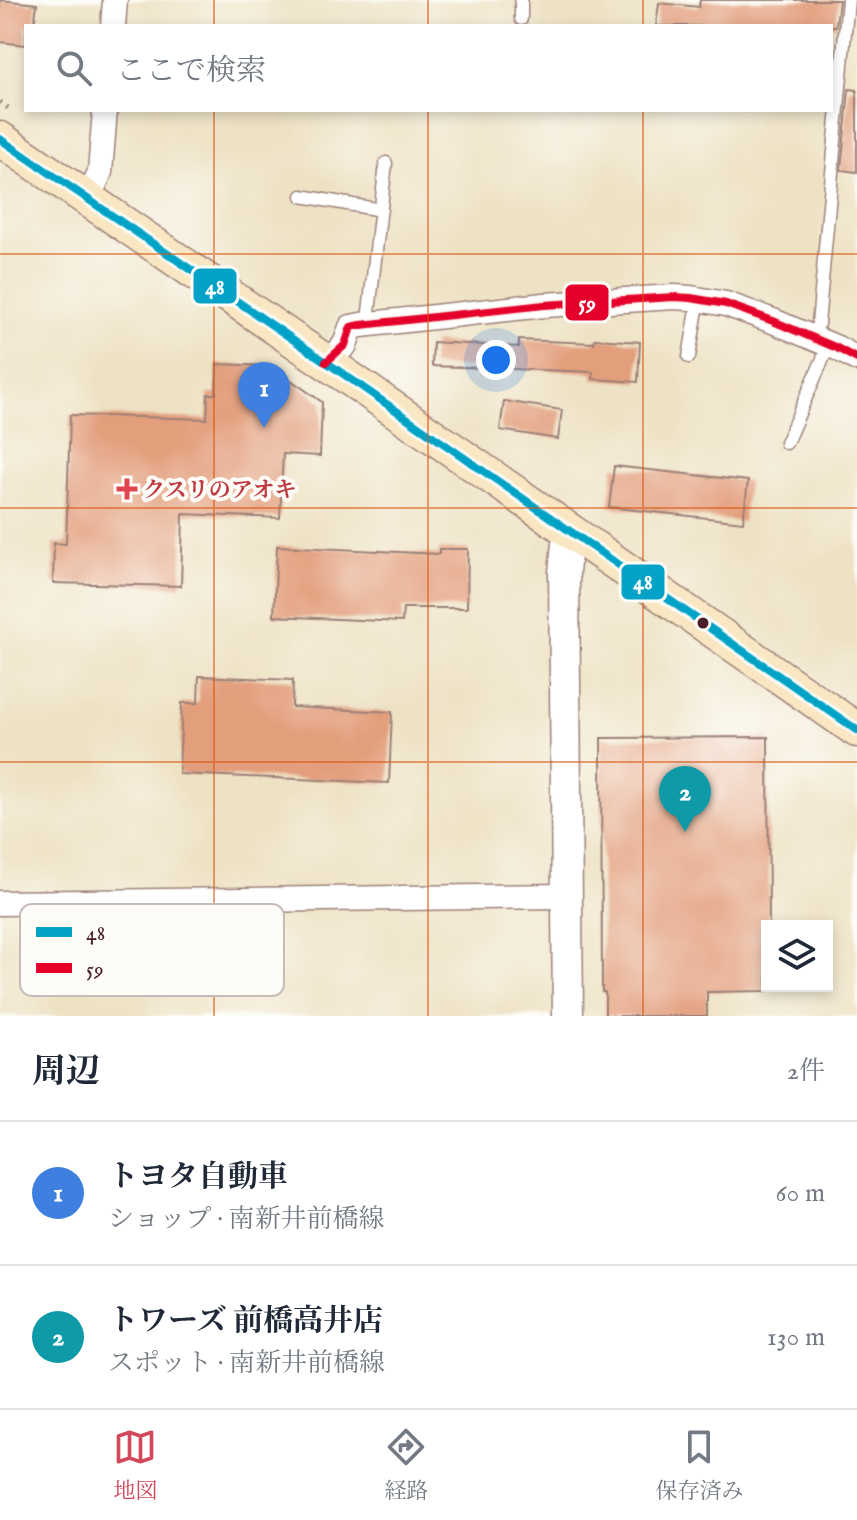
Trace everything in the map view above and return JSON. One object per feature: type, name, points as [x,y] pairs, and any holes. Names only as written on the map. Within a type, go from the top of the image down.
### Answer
[{"type":"main road","points":[[0,139],[857,730]]},
{"type":"street","points":[[113,24],[115,0]]},
{"type":"street","points":[[88,199],[100,172],[105,112]]},
{"type":"street","points":[[326,362],[345,345],[351,327],[544,305],[674,297],[726,304],[857,359]]},
{"type":"street","points":[[568,1016],[564,572],[567,544],[573,534]]},
{"type":"street","points":[[0,903],[567,896]]},
{"type":"lane","points":[[521,0],[521,19]]},
{"type":"lane","points":[[786,443],[821,342],[818,324],[848,0]]},
{"type":"lane","points":[[371,324],[369,312],[386,163]]},
{"type":"lane","points":[[302,196],[381,210]]},
{"type":"lane","points":[[689,357],[699,298]]},
{"type":"building","points":[[0,0],[37,4],[34,24],[24,24],[24,45],[0,42]]},
{"type":"building","points":[[700,0],[839,0],[836,26],[656,24],[659,3],[699,7]]},
{"type":"building","points":[[849,89],[857,90],[857,172],[841,170]]},
{"type":"building","points":[[595,339],[640,342],[638,382],[593,379],[593,372],[432,366],[433,342],[519,347],[519,340],[594,343]]},
{"type":"building","points":[[217,364],[271,366],[322,402],[320,456],[283,454],[280,518],[183,514],[181,586],[53,583],[54,543],[66,544],[70,415],[207,419],[208,394],[216,394]]},
{"type":"building","points":[[504,401],[562,410],[558,439],[500,430]]},
{"type":"building","points":[[614,466],[748,481],[743,522],[609,507]]},
{"type":"building","points":[[277,546],[439,554],[439,549],[468,549],[467,608],[403,608],[402,622],[274,616]]},
{"type":"building","points":[[199,676],[293,680],[292,707],[392,712],[389,783],[179,774],[182,703],[198,703]]},
{"type":"building","points":[[768,737],[769,920],[761,920],[761,991],[707,992],[707,1016],[605,1016],[605,992],[602,992],[601,738]]},
{"type":"transit line","name":"48","points":[[0,139],[857,730]]},
{"type":"transit line","name":"59","points":[[326,362],[345,345],[351,327],[361,325],[544,305],[674,297],[726,304],[773,321],[857,359]]},
{"type":"place","name":"トヨタ自動車","points":[[264,428]]},
{"type":"place","name":"クスリのアオキ","points":[[127,489]]},
{"type":"place","name":"トワーズ 前橋高井店","points":[[685,832]]}]
